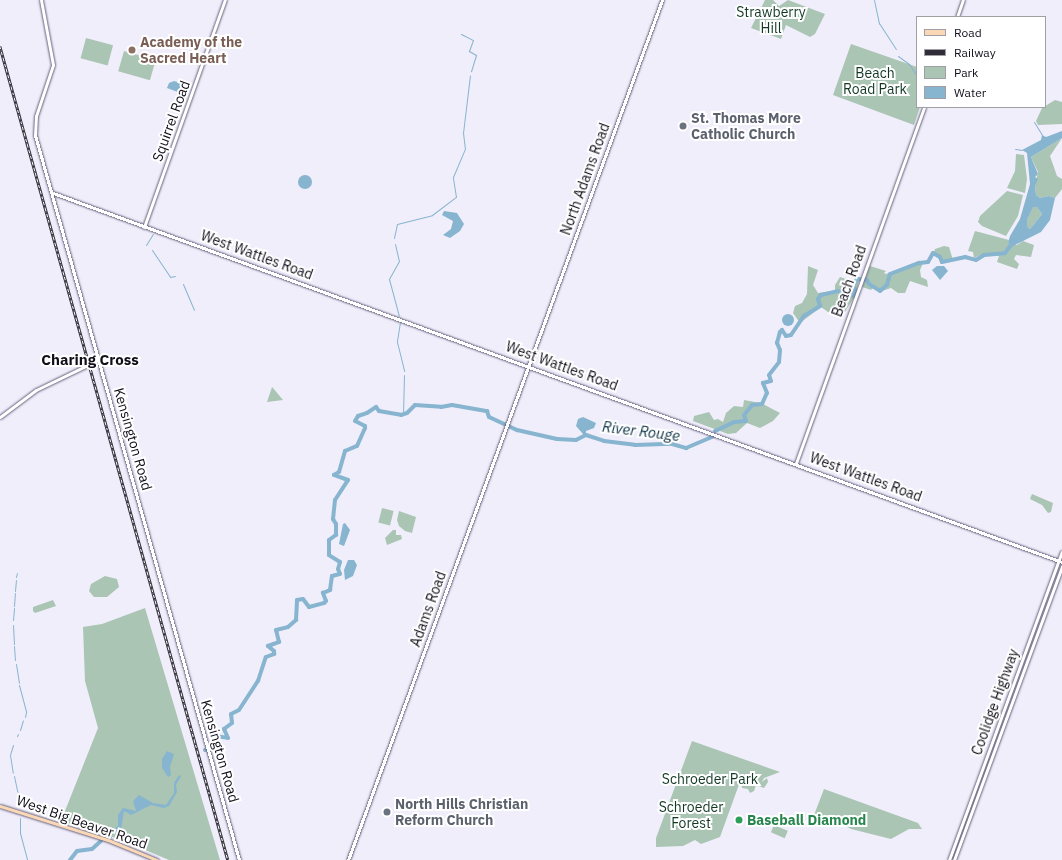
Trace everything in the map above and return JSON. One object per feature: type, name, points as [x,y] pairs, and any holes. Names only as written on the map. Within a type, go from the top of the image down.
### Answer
[{"type":"main road","name":"West Big Beaver Road","points":[[0,806],[96,836],[157,860]]},
{"type":"street","name":"Kensington Road","points":[[42,0],[53,65],[36,116],[35,130],[239,860]]},
{"type":"street","name":"Squirrel Road","points":[[144,227],[225,0]]},
{"type":"street","name":"North Adams Road","points":[[529,365],[662,0]]},
{"type":"street","points":[[957,16],[963,0]]},
{"type":"street","name":"Beach Road","points":[[796,463],[924,108]]},
{"type":"street","name":"West Wattles Road","points":[[53,193],[529,365],[1060,561]]},
{"type":"street","points":[[0,416],[36,390],[100,359]]},
{"type":"street","name":"Adams Road","points":[[348,860],[529,365]]},
{"type":"street","name":"Coolidge Highway","points":[[949,860],[1060,561],[1062,552]]},
{"type":"street","name":"Coolidge Highway","points":[[954,859],[1062,566]]},
{"type":"street","points":[[951,855],[954,859]]},
{"type":"green space","name":"Strawberry Hill","points":[[765,0],[773,0],[779,6],[788,0],[825,14],[815,34],[810,37],[786,25],[781,39],[751,28]]},
{"type":"green space","points":[[86,38],[113,45],[108,66],[81,58]]},
{"type":"green space","name":"Beach Road Park","points":[[851,44],[916,67],[916,108],[920,108],[914,125],[833,95]]},
{"type":"green space","points":[[124,51],[156,60],[150,80],[118,71]]},
{"type":"green space","points":[[1055,100],[1062,102],[1062,124],[1038,125],[1036,121],[1042,108],[1046,108],[1046,106]]},
{"type":"green space","points":[[1062,138],[1050,156],[1057,176],[1062,179],[1062,189],[1055,198],[1049,196],[1040,198],[1036,195],[1035,186],[1038,172],[1031,157]]},
{"type":"green space","points":[[1016,154],[1024,155],[1027,179],[1025,193],[1007,188],[1015,171]]},
{"type":"green space","points":[[1007,191],[1023,195],[1018,216],[1006,236],[982,226],[978,222],[980,216]]},
{"type":"green space","points":[[1033,206],[1037,207],[1042,214],[1030,229],[1026,227],[1027,220]]},
{"type":"green space","points":[[975,231],[1009,240],[1008,243],[1017,245],[1023,241],[1034,245],[1031,257],[1016,255],[1014,259],[1019,264],[1017,269],[997,262],[999,256],[996,254],[983,254],[974,258],[973,252],[968,251]]},
{"type":"green space","points":[[944,246],[949,247],[953,260],[943,260],[934,252],[935,249]]},
{"type":"green space","points":[[920,261],[924,261],[920,270],[921,277],[927,280],[928,287],[910,281],[905,293],[898,293],[891,288],[879,292],[873,288],[871,290],[862,287],[870,266],[886,271],[884,273],[886,274]]},
{"type":"green space","points":[[808,266],[818,270],[813,285],[818,293],[832,291],[835,293],[835,285],[840,277],[852,281],[860,277],[855,296],[845,312],[828,312],[821,307],[800,323],[793,313],[795,306],[802,303],[807,294]]},
{"type":"green space","points":[[272,387],[273,388],[283,400],[267,402]]},
{"type":"green space","points":[[744,400],[761,403],[780,413],[773,421],[760,428],[747,423],[736,433],[728,434],[693,421],[694,416],[709,412],[714,420],[718,419],[723,422],[726,413],[734,406],[743,407]]},
{"type":"green space","points":[[1032,494],[1053,503],[1051,512],[1048,513],[1042,505],[1030,499]]},
{"type":"green space","points":[[382,508],[394,511],[390,525],[378,523]]},
{"type":"green space","points":[[399,511],[416,517],[412,533],[405,531],[399,526],[397,520]]},
{"type":"green space","points":[[393,530],[396,530],[396,535],[401,535],[402,539],[387,545],[385,538]]},
{"type":"green space","points":[[105,576],[117,579],[119,587],[107,597],[94,597],[89,591],[91,584]]},
{"type":"green space","points":[[53,600],[56,606],[35,613],[33,611],[33,607]]},
{"type":"green space","points":[[145,608],[220,860],[169,860],[119,839],[61,821],[98,728],[85,681],[83,627],[102,624]]},
{"type":"green space","name":"Schroeder Forest","points":[[692,741],[780,772],[764,778],[762,782],[767,778],[768,782],[764,788],[756,785],[754,791],[750,793],[748,789],[742,788],[741,779],[720,837],[701,844],[695,840],[683,846],[656,847],[656,838]]},
{"type":"green space","points":[[824,789],[918,823],[922,829],[909,829],[891,839],[851,829],[837,821],[814,815]]},
{"type":"green space","points":[[774,825],[788,831],[785,838],[771,832]]},
{"type":"water","points":[[174,81],[184,84],[183,94],[167,88],[169,83]]},
{"type":"water","points":[[1062,131],[1062,138],[1031,157],[1038,174],[1035,177],[1038,179],[1035,186],[1036,195],[1040,198],[1049,196],[1055,198],[1050,220],[1041,232],[1013,246],[1008,243],[1010,236],[1020,219],[1030,184],[1027,153],[1022,150],[1041,140],[1042,135],[1046,137]],"holes":[[[1033,207],[1037,207],[1042,214],[1030,229],[1027,227],[1027,220]]]},
{"type":"water","points":[[302,175],[308,175],[312,179],[312,185],[308,189],[302,189],[298,185],[298,179]]},
{"type":"water","points":[[444,211],[457,213],[464,224],[460,231],[450,238],[443,235],[451,229],[453,221],[442,215]]},
{"type":"water","points":[[937,266],[944,266],[948,271],[940,280],[932,270]]},
{"type":"water","points":[[786,314],[790,314],[794,320],[790,326],[786,326],[782,322],[782,318]]},
{"type":"water","points":[[583,417],[596,423],[594,428],[586,431],[586,435],[583,434],[576,426],[578,419]]},
{"type":"water","points":[[345,523],[350,530],[344,546],[339,544],[343,524]]},
{"type":"water","points":[[348,560],[354,560],[357,565],[353,576],[345,580],[344,570]]},
{"type":"water","points":[[167,751],[174,754],[170,767],[171,775],[168,777],[162,768],[162,759]]},
{"type":"water","points":[[179,775],[181,776],[176,785],[177,792],[169,806],[164,808],[151,805],[131,815],[124,811],[121,830],[111,835],[112,838],[103,836],[118,826],[118,815],[123,808],[136,811],[133,801],[139,795],[153,803],[166,805],[174,793],[174,783]]},
{"type":"waterway","points":[[874,0],[879,23],[896,49]]},
{"type":"waterway","points":[[461,34],[473,40],[469,51],[476,55],[471,71]]},
{"type":"waterway","points":[[898,56],[909,64],[916,74]]},
{"type":"waterway","points":[[394,238],[397,224],[432,215],[456,197],[453,177],[465,149],[463,133],[470,75]]},
{"type":"waterway","points":[[1034,122],[1042,135]]},
{"type":"waterway","points":[[1015,149],[1022,150]]},
{"type":"waterway","points":[[146,245],[153,234]]},
{"type":"waterway","name":"River Rouge","points":[[715,431],[734,422],[746,421],[744,415],[752,405],[762,404],[767,393],[763,383],[771,381],[769,375],[779,362],[780,350],[777,343],[780,332],[782,330],[786,336],[791,335],[804,316],[820,306],[818,299],[821,295],[838,291],[853,296],[855,290],[853,286],[857,279],[867,280],[869,284],[880,291],[887,285],[890,274],[919,263],[928,262],[933,253],[940,257],[942,262],[965,257],[976,260],[984,255],[1005,253],[1014,241]]},
{"type":"waterway","points":[[395,244],[399,261],[389,279],[399,316]]},
{"type":"waterway","points":[[152,250],[170,277],[175,276]]},
{"type":"waterway","points":[[183,284],[194,310]]},
{"type":"waterway","points":[[400,322],[397,342],[404,371]]},
{"type":"waterway","points":[[403,415],[404,375]]},
{"type":"waterway","name":"River Rouge","points":[[205,750],[219,745],[216,736],[228,738],[224,729],[232,723],[231,714],[239,710],[258,681],[266,657],[274,654],[274,651],[268,646],[279,642],[276,630],[288,627],[296,620],[297,600],[303,599],[309,607],[324,603],[326,601],[323,593],[330,590],[332,576],[340,574],[338,569],[340,562],[329,555],[329,540],[336,535],[336,524],[333,519],[335,500],[348,480],[334,475],[339,472],[345,451],[357,446],[365,428],[365,426],[355,421],[358,416],[367,413],[376,407],[379,411],[401,415],[407,413],[415,405],[441,407],[452,405],[487,411],[489,417],[517,430],[557,439],[576,440],[586,435],[604,441],[635,445],[672,444],[686,448],[714,436]]},
{"type":"waterway","points":[[16,577],[17,573]]},
{"type":"waterway","points":[[15,591],[16,580]]},
{"type":"waterway","points":[[14,606],[15,593]]},
{"type":"waterway","points":[[13,620],[14,608]]},
{"type":"waterway","points":[[13,625],[14,644]]},
{"type":"waterway","points":[[14,646],[15,660]]},
{"type":"waterway","points":[[16,664],[19,683]]},
{"type":"waterway","points":[[19,685],[26,712],[25,717]]},
{"type":"waterway","points":[[20,730],[23,720]]},
{"type":"waterway","points":[[13,745],[10,755],[13,773]]},
{"type":"waterway","points":[[14,776],[20,804]]},
{"type":"waterway","points":[[20,818],[20,833],[27,860]]},
{"type":"waterway","name":"River Rouge","points":[[70,860],[77,851],[92,849],[101,841]]},
{"type":"railway","points":[[0,46],[228,860]]},
{"type":"place","name":"Academy of the Sacred Heart","points":[[132,50]]},
{"type":"place","name":"St. Thomas More Catholic Church","points":[[683,126]]},
{"type":"place","name":"North Hills Christian Reform Church","points":[[387,812]]},
{"type":"place","name":"Baseball Diamond","points":[[739,820]]},
{"type":"district","name":"Charing Cross","points":[[90,360]]},
{"type":"park label","name":"Schroeder Park","points":[[710,779]]}]
